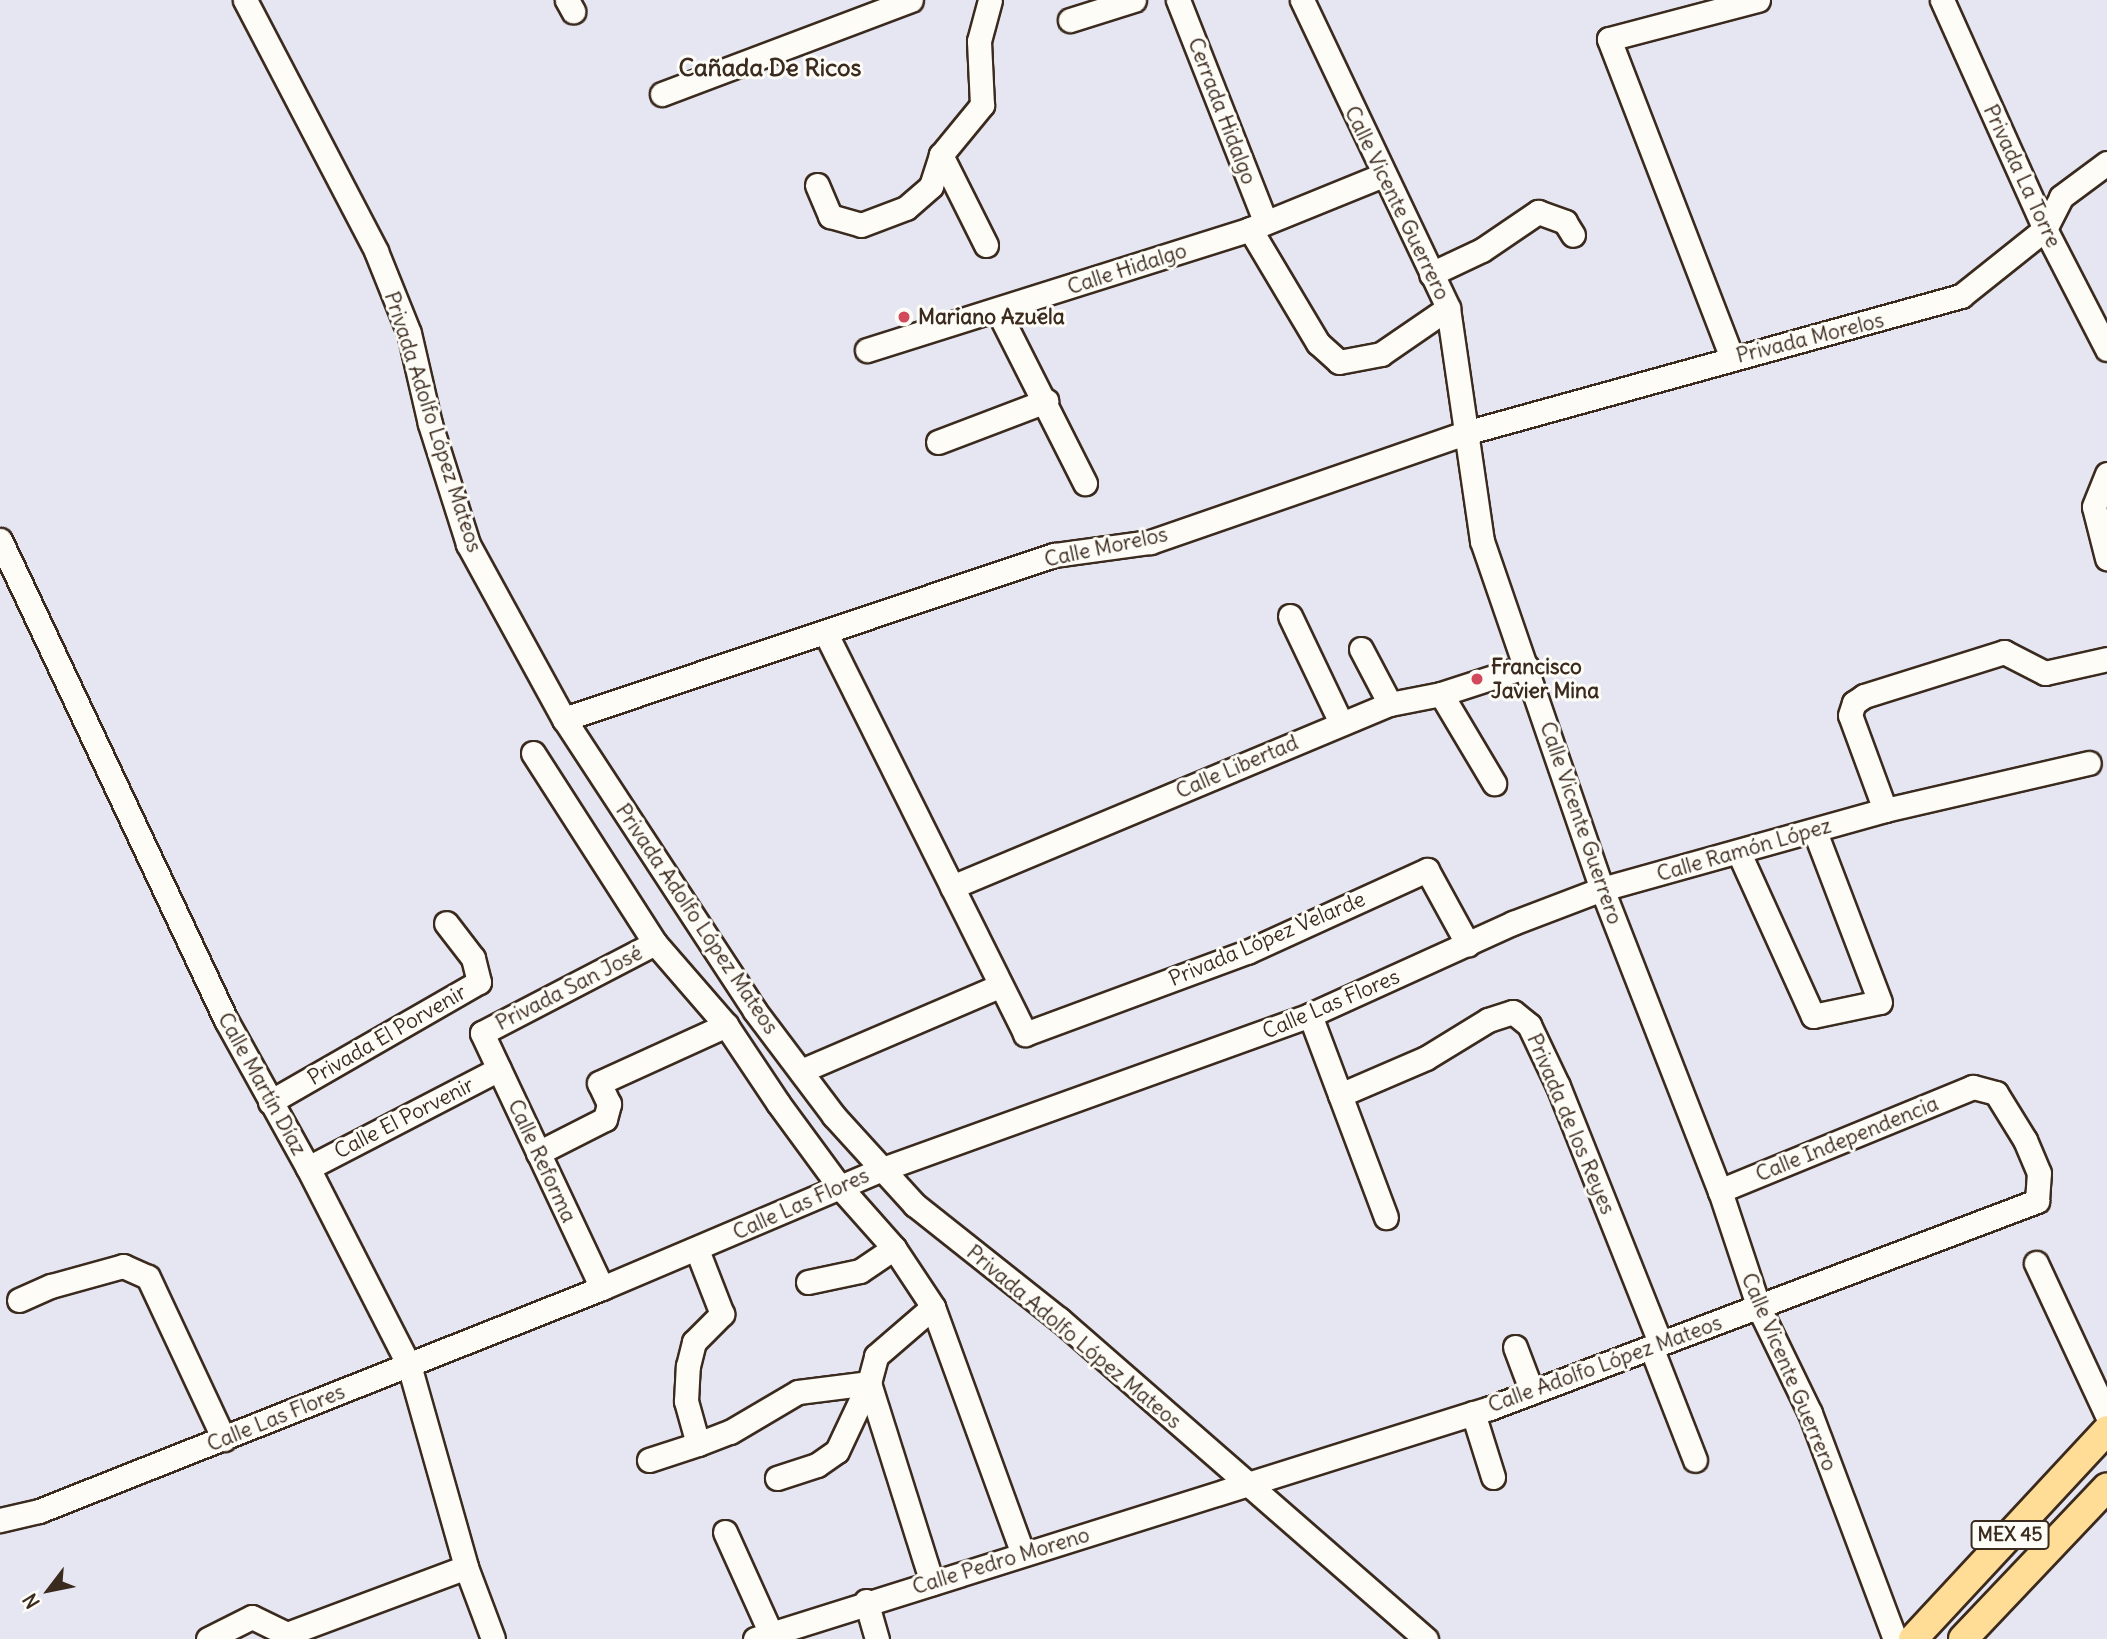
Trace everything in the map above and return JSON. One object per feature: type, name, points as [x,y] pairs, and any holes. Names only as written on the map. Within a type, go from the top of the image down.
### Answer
[{"type":"main road","name":"MEX 45","points":[[1913,1639],[2107,1430]]},
{"type":"main road","name":"MEX 45","points":[[1962,1639],[2107,1487]]},
{"type":"street","name":"Privada Adolfo López Mateos","points":[[245,0],[376,251],[409,332],[430,424],[468,544],[564,719],[700,932],[876,1172],[1059,1319],[1426,1639]]},
{"type":"street","points":[[662,94],[911,0]]},
{"type":"street","points":[[817,185],[830,216],[861,225],[906,208],[930,186],[941,155],[982,105],[979,41],[990,0]]},
{"type":"street","points":[[1070,20],[1134,0]]},
{"type":"street","name":"Cerrada Hidalgo","points":[[1178,0],[1258,225],[1318,343],[1339,362],[1381,354],[1448,308]]},
{"type":"street","name":"Calle Vicente Guerrero","points":[[1301,0],[1382,175],[1448,308],[1482,541],[1602,889],[1720,1191],[1759,1308],[1810,1413],[1895,1639]]},
{"type":"street","points":[[1732,358],[1609,39],[1723,5],[1758,0]]},
{"type":"street","name":"Privada La Torre","points":[[1942,0],[2045,229],[2107,349]]},
{"type":"street","points":[[941,155],[986,245]]},
{"type":"street","name":"Privada Morelos","points":[[1465,433],[1961,296],[2045,229],[2061,197],[2107,163]]},
{"type":"street","name":"Calle Hidalgo","points":[[867,350],[998,311],[1258,225],[1382,175]]},
{"type":"street","points":[[1431,274],[1482,250],[1538,212],[1565,222],[1573,235]]},
{"type":"street","points":[[998,311],[1046,401],[1085,483]]},
{"type":"street","points":[[938,442],[1046,401]]},
{"type":"street","name":"Calle Morelos","points":[[564,719],[826,634],[1054,555],[1150,542],[1465,433]]},
{"type":"street","points":[[2107,474],[2094,507],[2107,558]]},
{"type":"street","name":"Calle Martín Díaz","points":[[0,540],[226,1020],[308,1168],[408,1365],[466,1567],[493,1639]]},
{"type":"street","points":[[1290,616],[1340,723]]},
{"type":"street","points":[[801,1071],[999,986],[826,634]]},
{"type":"street","points":[[1361,649],[1390,704]]},
{"type":"street","points":[[1885,810],[1850,715],[1854,704],[1864,695],[2004,652],[2045,673],[2107,659]]},
{"type":"street","name":"Calle Libertad","points":[[951,887],[1340,723],[1390,704],[1441,694],[1527,666]]},
{"type":"street","points":[[1441,694],[1494,783]]},
{"type":"street","points":[[533,752],[656,943],[726,1025],[842,1185],[894,1248],[933,1307],[1023,1555]]},
{"type":"street","name":"Calle Ramón López","points":[[1602,889],[1815,832],[1885,810],[2089,763]]},
{"type":"street","points":[[1739,853],[1813,1016],[1880,1002],[1815,832]]},
{"type":"street","name":"Privada López Velarde","points":[[999,986],[1025,1034],[1247,952],[1427,870],[1468,945]]},
{"type":"street","name":"Calle Las Flores","points":[[0,1520],[38,1511],[224,1439],[696,1250],[842,1185],[1310,1016],[1602,889]]},
{"type":"street","name":"Privada El Porvenir","points":[[270,1102],[480,982],[473,958],[446,923]]},
{"type":"street","name":"Privada San José","points":[[482,1033],[656,943]]},
{"type":"street","name":"Privada de los Reyes","points":[[1340,1095],[1426,1058],[1488,1020],[1513,1012],[1529,1025],[1558,1086],[1656,1345]]},
{"type":"street","points":[[1310,1016],[1386,1217]]},
{"type":"street","points":[[538,1153],[605,1119],[609,1104],[599,1083],[726,1025]]},
{"type":"street","name":"Calle Reforma","points":[[482,1033],[602,1288]]},
{"type":"street","name":"Calle El Porvenir","points":[[308,1168],[499,1069]]},
{"type":"street","name":"Calle Independencia","points":[[1720,1191],[1973,1087],[1996,1093],[2025,1140],[2039,1173],[2037,1200]]},
{"type":"street","name":"Calle Adolfo López Mateos","points":[[1247,1483],[1532,1392],[1759,1308],[2037,1200]]},
{"type":"street","points":[[808,1282],[860,1271],[894,1248]]},
{"type":"street","points":[[696,1250],[722,1314],[694,1342],[688,1366],[686,1401],[698,1444]]},
{"type":"street","points":[[2036,1263],[2107,1415]]},
{"type":"street","points":[[19,1300],[51,1286],[123,1266],[148,1277],[224,1439]]},
{"type":"street","points":[[777,1478],[817,1465],[837,1451],[869,1383],[876,1356],[933,1307]]},
{"type":"street","points":[[1656,1345],[1695,1460]]},
{"type":"street","points":[[1515,1348],[1532,1392]]},
{"type":"street","points":[[649,1460],[730,1432],[798,1392],[869,1383]]},
{"type":"street","points":[[869,1383],[932,1583]]},
{"type":"street","points":[[1473,1413],[1493,1478]]},
{"type":"street","name":"Calle Pedro Moreno","points":[[763,1636],[866,1601],[1023,1555],[1247,1483]]},
{"type":"street","points":[[725,1532],[763,1636]]},
{"type":"street","points":[[208,1639],[253,1617],[287,1634],[466,1567]]},
{"type":"street","points":[[866,1601],[877,1639]]},
{"type":"place","name":"Mariano Azuela","points":[[904,317]]},
{"type":"place","name":"Francisco Javier Mina","points":[[1477,679]]},
{"type":"district","name":"Cañada De Ricos","points":[[770,68]]}]
